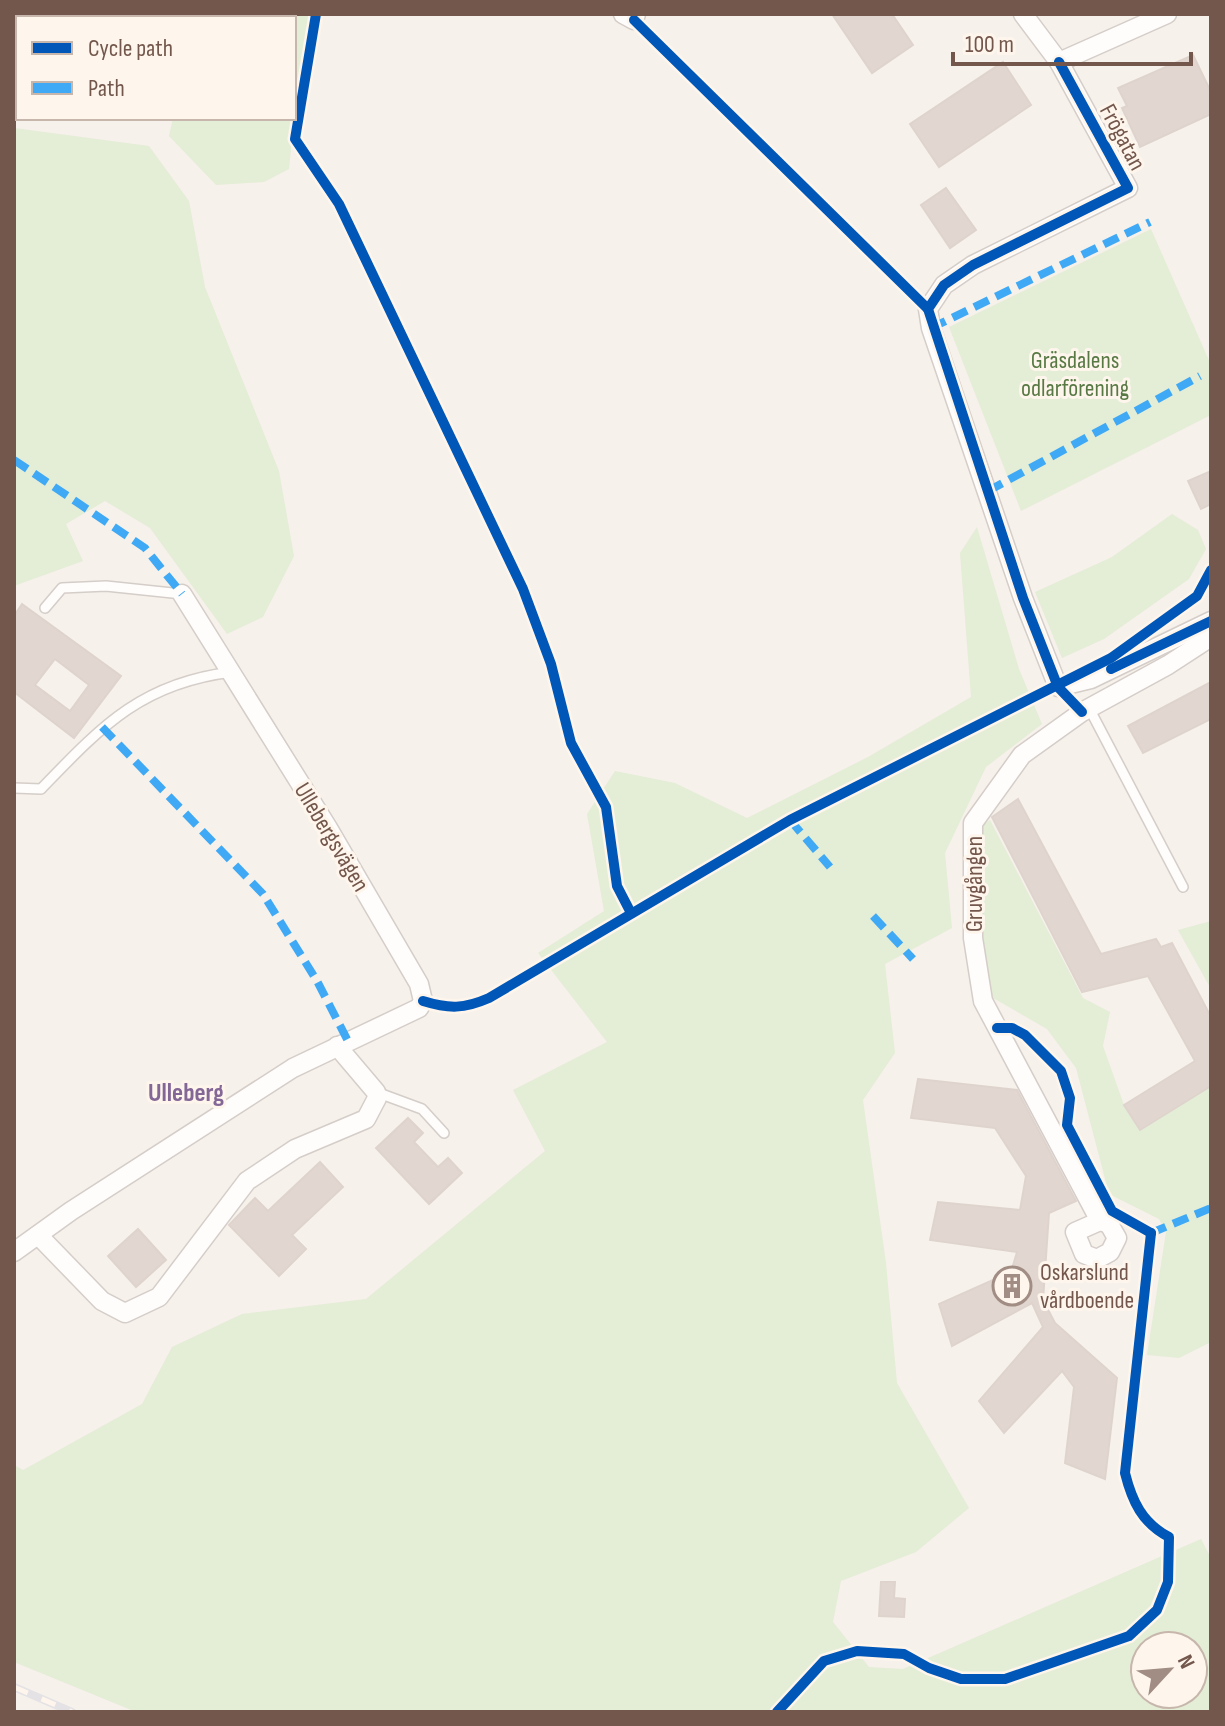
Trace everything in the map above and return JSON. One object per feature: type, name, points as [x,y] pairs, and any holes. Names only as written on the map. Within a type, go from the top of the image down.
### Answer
[{"type":"street","points":[[623,14],[634,20],[636,14]]},
{"type":"street","name":"Frögatan","points":[[1023,14],[1059,62],[1128,188],[973,265],[944,285],[928,309],[931,328],[1023,598],[1058,687],[1091,679],[1211,621]]},
{"type":"street","points":[[1059,62],[1167,14]]},
{"type":"street","name":"Ullebergsvägen","points":[[14,1252],[293,1068],[419,1008],[423,1001],[419,984],[182,594]]},
{"type":"street","name":"Gruvgången","points":[[1100,1221],[983,1001],[973,938],[973,823],[1022,755],[1089,708],[1211,637]]},
{"type":"street","points":[[38,1235],[102,1301],[125,1313],[159,1297],[247,1181],[295,1149],[366,1119],[377,1098],[376,1092],[337,1046]]},
{"type":"lane","points":[[45,608],[62,588],[106,586],[182,594]]},
{"type":"lane","points":[[14,788],[41,789],[121,711],[196,677],[232,672]]},
{"type":"lane","points":[[1089,708],[1183,887]]},
{"type":"lane","points":[[376,1092],[422,1109],[444,1133]]},
{"type":"green space","points":[[312,14],[296,105],[296,16],[212,16]]},
{"type":"green space","points":[[173,120],[294,120],[289,169],[264,182],[216,185],[169,136]]},
{"type":"green space","points":[[14,128],[149,146],[189,201],[205,287],[279,471],[294,556],[263,617],[227,634],[150,528],[105,501],[66,524],[83,561],[14,586]]},
{"type":"green space","name":"Gräsdalens odlarförening","points":[[1151,229],[1211,365],[1211,415],[1021,511],[949,327]]},
{"type":"green space","points":[[1172,514],[1198,530],[1206,549],[1189,579],[1104,639],[1062,658],[1035,592],[1112,557]]},
{"type":"green space","points":[[977,527],[1019,669],[1042,724],[986,767],[945,853],[952,928],[885,964],[895,1053],[863,1100],[886,1263],[897,1383],[969,1508],[916,1552],[841,1581],[833,1622],[869,1667],[903,1669],[1201,1539],[1211,1558],[1211,1712],[136,1712],[14,1662],[14,1465],[23,1470],[142,1404],[172,1347],[242,1314],[366,1299],[545,1151],[513,1090],[607,1042],[538,953],[604,911],[587,814],[615,771],[675,783],[747,818],[868,757],[971,697],[960,553]]},
{"type":"green space","points":[[990,820],[1083,998],[1110,1012],[1103,1046],[1124,1105],[1139,1129],[1211,1085],[1211,1342],[1179,1358],[1147,1355],[1166,1232],[1159,1219],[1109,1194],[1076,1068],[1047,1029],[993,998],[979,943],[978,828]]},
{"type":"green space","points":[[1211,921],[1211,989],[1178,930]]},
{"type":"building","points":[[832,14],[892,14],[913,45],[872,73]]},
{"type":"building","points":[[1193,55],[1211,92],[1211,114],[1140,147],[1122,108],[1127,106],[1118,88]]},
{"type":"building","points":[[1003,62],[1031,105],[939,167],[910,124]]},
{"type":"building","points":[[946,188],[976,230],[950,248],[921,205]]},
{"type":"building","points":[[1211,471],[1211,504],[1201,509],[1188,481]]},
{"type":"building","points":[[22,604],[121,676],[74,738],[14,692],[14,616]],"holes":[[[55,659],[89,685],[70,711],[35,685]]]},
{"type":"building","points":[[1211,682],[1211,719],[1143,753],[1128,726]]},
{"type":"building","points":[[1018,799],[1101,954],[1156,939],[1161,947],[1172,943],[1211,1017],[1211,1086],[1140,1130],[1124,1105],[1195,1061],[1148,976],[1082,992],[992,817]]},
{"type":"building","name":"Oskarslund vårdboende","points":[[918,1079],[1017,1090],[1076,1201],[1049,1213],[1043,1300],[1055,1323],[1117,1378],[1105,1479],[1065,1463],[1074,1387],[1062,1371],[1004,1433],[979,1401],[1043,1327],[1032,1303],[952,1346],[939,1304],[1011,1272],[1017,1252],[930,1240],[938,1202],[1020,1210],[1026,1176],[995,1128],[911,1118]]},
{"type":"building","points":[[408,1118],[423,1133],[414,1142],[438,1167],[448,1158],[462,1173],[429,1204],[376,1148]]},
{"type":"building","points":[[320,1162],[343,1187],[292,1235],[306,1249],[279,1276],[229,1225],[255,1198],[268,1211]]},
{"type":"building","points":[[138,1229],[166,1260],[136,1287],[108,1256]]},
{"type":"building","points":[[881,1582],[895,1582],[894,1598],[905,1599],[904,1617],[879,1616]]},
{"type":"railway","points":[[14,1687],[72,1712]]},
{"type":"marked path","points":[[931,328],[1150,222]]},
{"type":"marked path","points":[[988,491],[1200,376]]},
{"type":"marked path","points":[[14,460],[145,548],[182,594]]},
{"type":"marked path","points":[[102,727],[263,894],[317,981],[348,1041]]},
{"type":"marked path","points":[[790,820],[830,867]]},
{"type":"marked path","points":[[873,916],[913,959]]},
{"type":"marked path","points":[[1151,1233],[1211,1208]]},
{"type":"cycle path","points":[[316,14],[295,139],[339,204],[523,589],[551,664],[571,743],[606,807],[617,886],[631,913]]},
{"type":"cycle path","points":[[634,20],[928,309]]},
{"type":"cycle path","points":[[1059,62],[1128,188],[973,265],[944,285],[928,309],[1023,598],[1058,687],[1082,712]]},
{"type":"cycle path","points":[[423,1001],[456,1007],[489,998],[790,820],[1111,658],[1197,596],[1211,570]]},
{"type":"cycle path","points":[[1111,669],[1211,621]]},
{"type":"cycle path","points":[[997,1028],[1012,1028],[1025,1035],[1061,1071],[1070,1098],[1067,1125],[1112,1211],[1151,1233]]},
{"type":"cycle path","points":[[777,1712],[824,1661],[857,1651],[904,1654],[929,1668],[961,1679],[1005,1679],[1129,1636],[1157,1610],[1168,1582],[1169,1537],[1145,1518],[1131,1493],[1125,1473],[1151,1233]]},
{"type":"place","name":"Oskarslund vårdboende","points":[[1012,1286]]},
{"type":"district","name":"Ulleberg","points":[[186,1092]]}]
